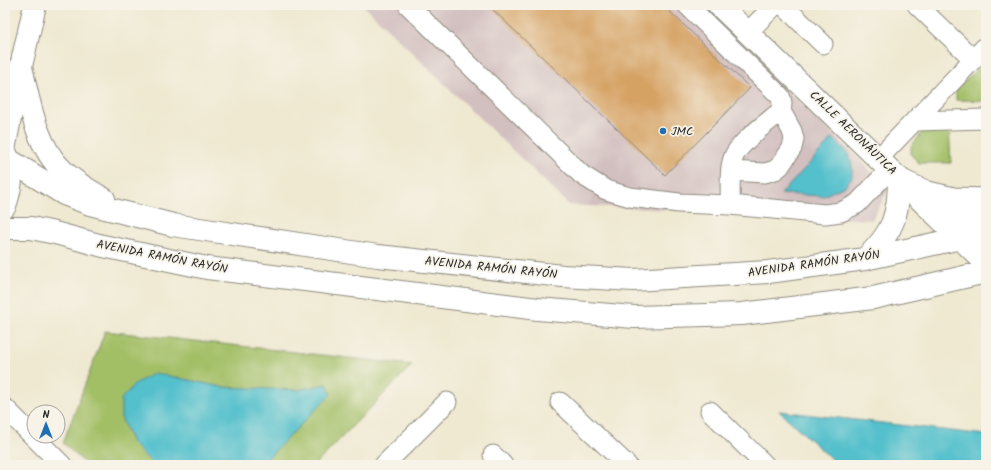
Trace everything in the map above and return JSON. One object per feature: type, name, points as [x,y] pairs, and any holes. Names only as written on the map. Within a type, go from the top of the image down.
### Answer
[{"type":"main road","points":[[5,206],[10,191],[12,175],[6,152],[14,96],[35,5]]},
{"type":"main road","name":"CALLE AERONÁUTICA","points":[[719,5],[986,263]]},
{"type":"main road","points":[[21,67],[32,114],[52,159],[74,180],[128,215]]},
{"type":"main road","name":"AVENIDA RAMÓN RAYÓN","points":[[6,152],[64,194],[90,204],[128,215],[180,226],[378,256],[564,276],[633,280],[768,272],[865,259],[986,232]]},
{"type":"main road","points":[[865,259],[878,247],[896,215],[898,203],[889,168]]},
{"type":"main road","points":[[935,213],[986,218]]},
{"type":"main road","name":"AVENIDA RAMÓN RAYÓN","points":[[5,228],[31,228],[103,246],[207,268],[530,308],[634,317],[742,314],[873,298],[986,272]]},
{"type":"street","points":[[408,5],[582,175],[606,190],[630,197],[679,203],[825,214],[842,212],[857,204],[889,168],[915,121],[980,52],[917,5]]},
{"type":"street","points":[[687,5],[780,96],[782,104],[780,111],[742,145],[734,157],[731,172],[730,206]]},
{"type":"street","points":[[748,32],[775,5]]},
{"type":"street","points":[[783,5],[823,44]]},
{"type":"street","points":[[946,88],[946,104],[953,120]]},
{"type":"street","points":[[731,172],[766,173],[775,170],[780,166],[792,148],[794,140],[792,131],[780,111]]},
{"type":"street","points":[[915,121],[986,119]]},
{"type":"street","points":[[889,168],[928,191],[954,196],[986,198]]},
{"type":"street","points":[[384,465],[447,402]]},
{"type":"street","points":[[560,402],[627,465]]},
{"type":"street","points":[[5,408],[62,465]]},
{"type":"street","points":[[710,411],[764,465]]},
{"type":"shaded area","points":[[363,5],[698,5],[865,164],[887,192],[872,220],[569,205]]},
{"type":"green space","points":[[986,60],[986,101],[956,100],[956,90]]},
{"type":"green space","points":[[928,125],[949,125],[951,163],[919,163],[911,155],[911,146]]},
{"type":"green space","points":[[105,331],[412,365],[315,465],[87,465],[64,444],[66,444],[66,435]]},
{"type":"water","points":[[833,138],[849,154],[852,166],[852,177],[845,186],[823,196],[781,194]]},
{"type":"water","points":[[155,373],[222,387],[297,390],[327,384],[331,394],[261,465],[154,465],[132,443],[121,417],[121,399],[136,383]]},
{"type":"water","points":[[779,411],[986,435],[986,465],[838,465]]},
{"type":"building","name":"JMC","points":[[488,5],[663,5],[750,88],[665,175]]},
{"type":"place","name":"JMC","points":[[663,131]]}]
